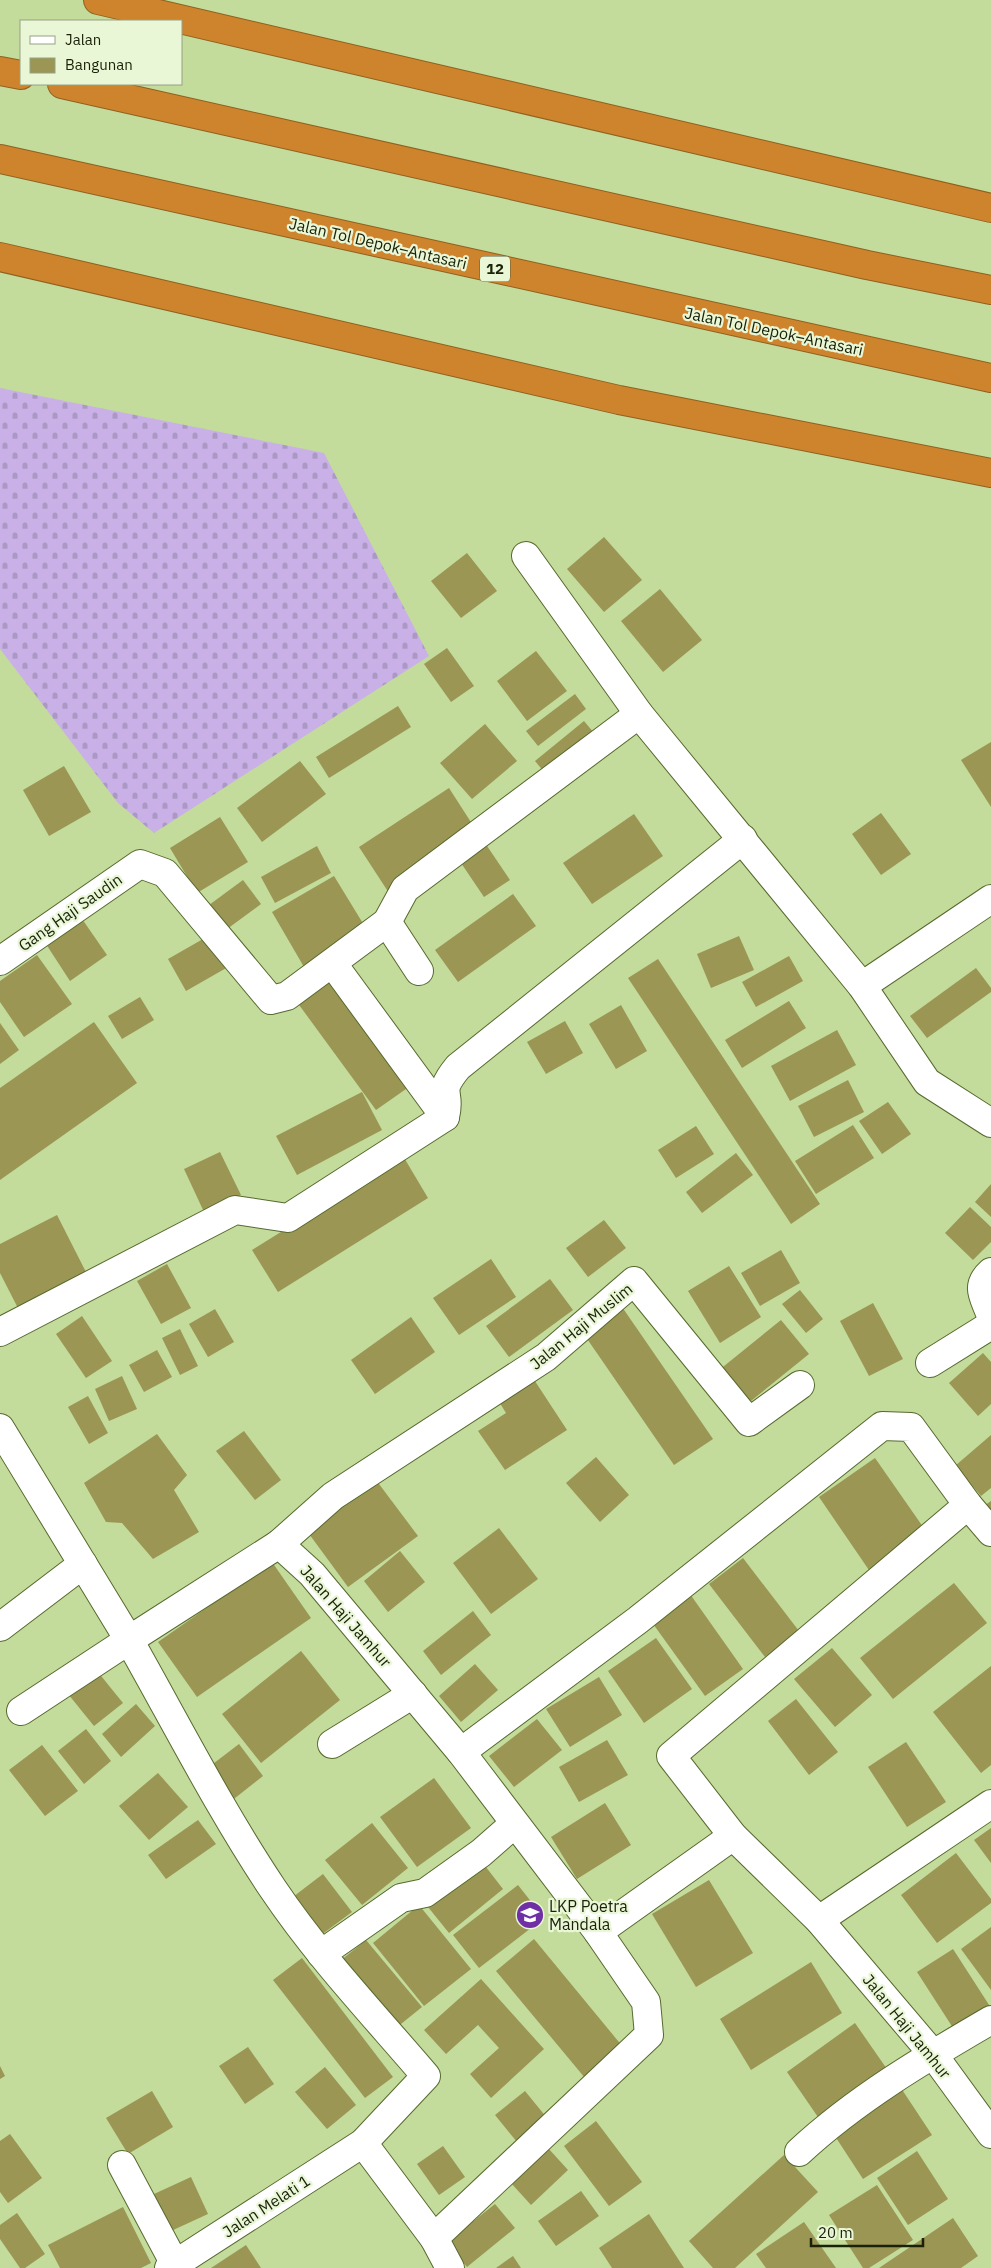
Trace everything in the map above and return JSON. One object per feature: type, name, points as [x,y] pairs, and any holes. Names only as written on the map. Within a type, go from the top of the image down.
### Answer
[{"type":"highway","points":[[98,0],[991,208]]},
{"type":"highway","points":[[66,85],[858,263],[991,290]]},
{"type":"highway","name":"Jalan Tol Depok–Antasari","points":[[0,159],[991,378]]},
{"type":"highway","points":[[0,257],[619,400],[991,473]]},
{"type":"street","points":[[526,556],[639,714],[862,986],[927,1082],[991,1123]]},
{"type":"street","points":[[445,1117],[333,964],[387,922],[405,889],[639,714]]},
{"type":"street","points":[[0,1332],[235,1210],[288,1218],[445,1117],[448,1104],[444,1090],[447,1080],[458,1067],[743,839]]},
{"type":"street","name":"Gang Haji Saudin","points":[[0,961],[140,864],[165,873],[271,1000],[288,996],[333,964]]},
{"type":"street","points":[[862,986],[991,899]]},
{"type":"street","points":[[387,922],[418,971]]},
{"type":"street","points":[[991,1272],[983,1279],[980,1286],[991,1316]]},
{"type":"street","name":"Jalan Haji Muslim","points":[[278,1544],[333,1496],[546,1357],[634,1281],[749,1422],[800,1385]]},
{"type":"street","points":[[930,1363],[991,1326]]},
{"type":"street","points":[[461,1752],[638,1620],[882,1426],[911,1427],[968,1506],[991,1532]]},
{"type":"street","points":[[0,1428],[129,1640],[229,1817],[273,1889],[321,1954],[400,1898],[425,1894],[481,1853],[514,1824]]},
{"type":"street","name":"Jalan Haji Jamhur","points":[[968,1506],[671,1756],[733,1836],[820,1920],[932,2054],[991,2134]]},
{"type":"street","points":[[21,1711],[278,1544]]},
{"type":"street","name":"Jalan Haji Jamhur","points":[[278,1544],[312,1574],[461,1752],[598,1932],[646,2002],[649,2035],[434,2238]]},
{"type":"street","points":[[0,1627],[82,1564]]},
{"type":"street","points":[[332,1744],[413,1694]]},
{"type":"street","points":[[820,1920],[991,1804]]},
{"type":"street","points":[[598,1932],[733,1836]]},
{"type":"street","name":"Jalan Melati 1","points":[[174,2267],[363,2143],[426,2076],[321,1954]]},
{"type":"street","points":[[799,2152],[837,2118],[932,2054],[991,2020]]},
{"type":"street","points":[[363,2143],[434,2238],[450,2268]]},
{"type":"street","points":[[122,2165],[174,2267]]},
{"type":"green space","points":[[0,388],[324,453],[429,656],[154,833],[118,803],[0,649]]},
{"type":"building","points":[[604,537],[642,580],[604,612],[567,569]]},
{"type":"building","points":[[467,553],[497,591],[461,618],[431,581]]},
{"type":"building","points":[[660,589],[702,640],[663,672],[621,621]]},
{"type":"building","points":[[447,648],[474,686],[451,702],[424,664]]},
{"type":"building","points":[[536,651],[567,691],[527,721],[497,681]]},
{"type":"building","points":[[575,694],[586,709],[538,746],[526,731]]},
{"type":"building","points":[[398,706],[411,727],[329,778],[316,757]]},
{"type":"building","points":[[584,721],[599,739],[550,779],[535,761]]},
{"type":"building","points":[[485,724],[517,761],[472,799],[440,763]]},
{"type":"building","points":[[991,742],[991,807],[961,760]]},
{"type":"building","points":[[300,761],[326,794],[262,842],[237,808]]},
{"type":"building","points":[[64,766],[91,812],[49,836],[23,790]]},
{"type":"building","points":[[449,788],[476,830],[389,893],[359,847]]},
{"type":"building","points":[[881,813],[911,854],[881,875],[852,834]]},
{"type":"building","points":[[634,814],[663,856],[592,904],[563,863]]},
{"type":"building","points":[[220,817],[248,862],[197,893],[170,848]]},
{"type":"building","points":[[483,840],[510,880],[484,897],[457,857]]},
{"type":"building","points":[[317,846],[331,873],[275,903],[261,877]]},
{"type":"building","points":[[334,876],[367,930],[304,967],[272,912]]},
{"type":"building","points":[[243,880],[261,904],[223,932],[205,908]]},
{"type":"building","points":[[513,894],[536,926],[458,982],[435,950]]},
{"type":"building","points":[[80,916],[107,955],[70,981],[44,941]]},
{"type":"building","points":[[210,935],[228,967],[186,991],[168,959]]},
{"type":"building","points":[[739,936],[754,970],[711,988],[697,954]]},
{"type":"building","points":[[37,955],[72,1004],[24,1037],[0,1002],[0,981]]},
{"type":"building","points":[[789,956],[803,981],[756,1007],[742,982]]},
{"type":"building","points":[[658,959],[820,1204],[791,1224],[628,978]]},
{"type":"building","points":[[976,968],[991,988],[991,992],[927,1038],[910,1016]]},
{"type":"building","points":[[334,969],[416,1082],[376,1110],[294,998]]},
{"type":"building","points":[[140,997],[154,1020],[122,1039],[108,1016]]},
{"type":"building","points":[[789,1001],[806,1028],[742,1068],[725,1040]]},
{"type":"building","points":[[621,1005],[647,1051],[616,1069],[589,1024]]},
{"type":"building","points":[[565,1021],[583,1053],[546,1074],[527,1042]]},
{"type":"building","points":[[94,1022],[137,1083],[0,1180],[0,1088]]},
{"type":"building","points":[[0,1023],[19,1050],[0,1064]]},
{"type":"building","points":[[837,1030],[856,1065],[790,1101],[771,1066]]},
{"type":"building","points":[[848,1080],[864,1112],[814,1137],[798,1106]]},
{"type":"building","points":[[362,1092],[382,1130],[297,1175],[276,1136]]},
{"type":"building","points":[[888,1102],[911,1134],[882,1154],[859,1121]]},
{"type":"building","points":[[853,1125],[874,1158],[816,1194],[795,1161]]},
{"type":"building","points":[[696,1126],[714,1154],[676,1178],[658,1150]]},
{"type":"building","points":[[220,1152],[241,1195],[204,1212],[184,1169]]},
{"type":"building","points":[[736,1153],[753,1175],[702,1213],[686,1192]]},
{"type":"building","points":[[403,1156],[428,1198],[278,1292],[252,1250]]},
{"type":"building","points":[[991,1184],[991,1217],[975,1202]]},
{"type":"building","points":[[970,1207],[991,1227],[991,1242],[973,1260],[945,1233]]},
{"type":"building","points":[[57,1215],[90,1280],[21,1314],[0,1273],[0,1244]]},
{"type":"building","points":[[604,1220],[626,1248],[588,1277],[566,1248]]},
{"type":"building","points":[[781,1250],[800,1283],[760,1306],[741,1273]]},
{"type":"building","points":[[491,1259],[516,1297],[459,1335],[433,1298]]},
{"type":"building","points":[[167,1264],[191,1308],[161,1324],[137,1281]]},
{"type":"building","points":[[729,1266],[761,1317],[720,1343],[688,1291]]},
{"type":"building","points":[[550,1279],[573,1310],[509,1357],[486,1326]]},
{"type":"building","points":[[800,1290],[823,1319],[806,1333],[782,1304]]},
{"type":"building","points":[[873,1303],[903,1359],[869,1376],[840,1321]]},
{"type":"building","points":[[620,1304],[713,1439],[674,1465],[581,1330]]},
{"type":"building","points":[[215,1309],[234,1342],[208,1357],[189,1324]]},
{"type":"building","points":[[82,1316],[112,1361],[86,1378],[56,1334]]},
{"type":"building","points":[[411,1317],[435,1352],[375,1394],[351,1360]]},
{"type":"building","points":[[781,1320],[809,1354],[741,1409],[713,1375]]},
{"type":"building","points":[[180,1329],[198,1366],[180,1375],[162,1338]]},
{"type":"building","points":[[157,1350],[172,1377],[144,1392],[129,1365]]},
{"type":"building","points":[[983,1353],[991,1362],[991,1404],[978,1416],[949,1383]]},
{"type":"building","points":[[529,1372],[567,1430],[505,1470],[478,1431],[506,1413],[495,1395]]},
{"type":"building","points":[[122,1376],[137,1409],[109,1421],[95,1389]]},
{"type":"building","points":[[88,1396],[108,1433],[89,1444],[68,1407]]},
{"type":"building","points":[[244,1431],[281,1480],[255,1500],[216,1451]]},
{"type":"building","points":[[157,1434],[187,1475],[174,1490],[199,1532],[153,1559],[122,1523],[106,1522],[84,1483]]},
{"type":"building","points":[[991,1435],[991,1488],[981,1496],[955,1466]]},
{"type":"building","points":[[596,1457],[629,1495],[600,1522],[566,1483]]},
{"type":"building","points":[[875,1458],[928,1534],[871,1573],[819,1497]]},
{"type":"building","points":[[373,1476],[418,1536],[348,1587],[304,1527]]},
{"type":"building","points":[[991,1501],[991,1521],[981,1508]]},
{"type":"building","points":[[499,1528],[538,1579],[491,1614],[453,1563]]},
{"type":"building","points":[[400,1551],[425,1582],[388,1612],[364,1581]]},
{"type":"building","points":[[743,1558],[799,1631],[765,1657],[709,1584]]},
{"type":"building","points":[[272,1562],[311,1618],[197,1697],[158,1642]]},
{"type":"building","points":[[954,1583],[987,1623],[893,1699],[860,1658]]},
{"type":"building","points":[[690,1594],[743,1669],[705,1696],[651,1621]]},
{"type":"building","points":[[473,1611],[491,1635],[441,1675],[423,1651]]},
{"type":"building","points":[[656,1638],[692,1689],[644,1723],[608,1671]]},
{"type":"building","points":[[832,1648],[872,1695],[835,1727],[794,1679]]},
{"type":"building","points":[[301,1651],[340,1700],[261,1763],[222,1714]]},
{"type":"building","points":[[475,1664],[498,1690],[461,1722],[439,1696]]},
{"type":"building","points":[[93,1666],[123,1703],[94,1726],[64,1689]]},
{"type":"building","points":[[991,1666],[991,1765],[981,1773],[933,1712]]},
{"type":"building","points":[[599,1677],[622,1715],[570,1747],[546,1709]]},
{"type":"building","points":[[796,1699],[838,1752],[809,1775],[768,1721]]},
{"type":"building","points":[[136,1704],[155,1726],[121,1757],[102,1734]]},
{"type":"building","points":[[537,1719],[562,1750],[514,1787],[489,1756]]},
{"type":"building","points":[[86,1729],[111,1761],[84,1784],[58,1751]]},
{"type":"building","points":[[607,1740],[628,1775],[579,1802],[559,1767]]},
{"type":"building","points":[[906,1742],[946,1802],[907,1827],[868,1767]]},
{"type":"building","points":[[239,1744],[263,1776],[230,1802],[205,1770]]},
{"type":"building","points":[[42,1745],[78,1791],[45,1816],[9,1770]]},
{"type":"building","points":[[158,1773],[188,1807],[149,1840],[119,1806]]},
{"type":"building","points":[[434,1778],[471,1828],[417,1867],[380,1817]]},
{"type":"building","points":[[605,1803],[631,1845],[577,1879],[551,1837]]},
{"type":"building","points":[[198,1820],[216,1844],[166,1879],[148,1855]]},
{"type":"building","points":[[372,1823],[408,1868],[362,1905],[325,1860]]},
{"type":"building","points":[[991,1828],[991,1863],[974,1840]]},
{"type":"building","points":[[956,1853],[991,1899],[991,1903],[937,1943],[901,1895]]},
{"type":"building","points":[[482,1862],[503,1889],[449,1933],[428,1907]]},
{"type":"building","points":[[323,1874],[352,1912],[313,1941],[285,1903]]},
{"type":"building","points":[[709,1880],[753,1953],[696,1987],[652,1914]]},
{"type":"building","points":[[518,1885],[544,1918],[479,1968],[453,1935]]},
{"type":"building","points":[[419,1905],[471,1969],[424,2006],[373,1943]]},
{"type":"building","points":[[991,1927],[991,1990],[961,1949]]},
{"type":"building","points":[[534,1939],[623,2047],[585,2078],[496,1971]]},
{"type":"building","points":[[366,1940],[422,2007],[396,2028],[340,1961]]},
{"type":"building","points":[[953,1949],[991,2008],[955,2031],[917,1972]]},
{"type":"building","points":[[302,1958],[393,2077],[365,2098],[273,1980]]},
{"type":"building","points":[[811,1962],[842,2013],[751,2070],[720,2019]]},
{"type":"building","points":[[481,1979],[544,2049],[491,2098],[470,2074],[499,2048],[478,2025],[446,2054],[424,2030]]},
{"type":"building","points":[[855,2023],[889,2072],[820,2120],[787,2072]]},
{"type":"building","points":[[248,2047],[274,2084],[245,2104],[219,2066]]},
{"type":"building","points":[[0,2066],[5,2076],[0,2079]]},
{"type":"building","points":[[325,2067],[356,2105],[327,2129],[295,2092]]},
{"type":"building","points":[[897,2082],[932,2135],[863,2179],[829,2127]]},
{"type":"building","points":[[152,2091],[173,2127],[128,2154],[106,2118]]},
{"type":"building","points":[[525,2091],[547,2118],[517,2142],[495,2115]]},
{"type":"building","points":[[596,2121],[642,2182],[609,2206],[564,2146]]},
{"type":"building","points":[[10,2134],[42,2178],[8,2203],[0,2192],[0,2141]]},
{"type":"building","points":[[443,2146],[465,2177],[439,2195],[417,2164]]},
{"type":"building","points":[[548,2148],[568,2170],[531,2205],[511,2183]]},
{"type":"building","points":[[917,2151],[948,2199],[908,2225],[877,2178]]},
{"type":"building","points":[[784,2155],[818,2192],[735,2268],[713,2268],[689,2241]]},
{"type":"building","points":[[191,2177],[208,2214],[171,2231],[154,2194]]},
{"type":"building","points":[[877,2185],[913,2240],[869,2268],[863,2268],[829,2215]]},
{"type":"building","points":[[581,2191],[599,2216],[556,2246],[538,2221]]},
{"type":"building","points":[[495,2204],[515,2228],[467,2267],[447,2242]]},
{"type":"building","points":[[123,2207],[151,2263],[141,2268],[60,2268],[48,2245]]},
{"type":"building","points":[[17,2213],[45,2254],[25,2268],[20,2268],[0,2239],[0,2225]]},
{"type":"building","points":[[649,2214],[684,2268],[612,2268],[599,2248]]},
{"type":"building","points":[[953,2218],[978,2256],[961,2268],[879,2268]]},
{"type":"building","points":[[804,2222],[836,2268],[766,2268],[756,2254]]},
{"type":"building","points":[[246,2245],[261,2268],[211,2268]]},
{"type":"building","points":[[513,2256],[521,2268],[496,2268]]},
{"type":"place","name":"LKP Poetra Mandala","points":[[530,1915]]}]
